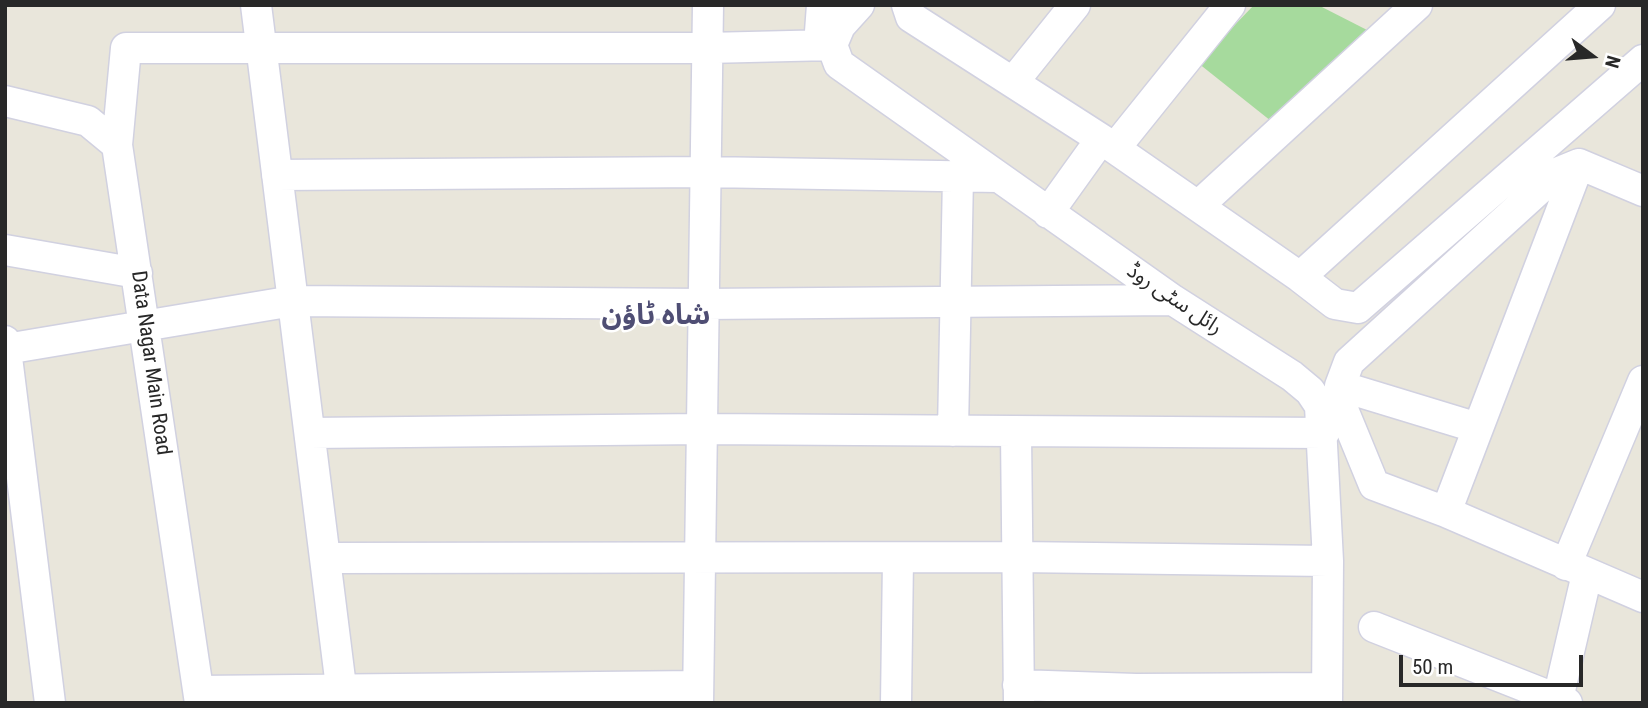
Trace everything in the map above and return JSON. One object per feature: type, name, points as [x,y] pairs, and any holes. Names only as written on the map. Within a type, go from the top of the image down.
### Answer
[{"type":"street","points":[[256,5],[342,696]]},
{"type":"street","points":[[200,697],[698,694],[708,5]]},
{"type":"street","points":[[822,5],[825,45]]},
{"type":"street","points":[[825,45],[859,5]]},
{"type":"street","points":[[907,5],[911,17],[1108,143],[1335,304],[1358,308],[1643,60]]},
{"type":"street","points":[[1014,81],[1075,5]]},
{"type":"street","points":[[1048,213],[1230,5]]},
{"type":"street","points":[[1198,206],[1417,5]]},
{"type":"street","points":[[1300,277],[1600,5]]},
{"type":"street","points":[[262,49],[707,48],[825,45]]},
{"type":"street","name":"رائل سٹی روڈ","points":[[825,45],[839,64],[997,177],[1172,300],[1310,391],[1320,405],[1324,433],[1328,561],[1327,695]]},
{"type":"street","name":"Data Nagar Main Road","points":[[200,697],[117,145],[127,48],[262,49]]},
{"type":"street","points":[[5,101],[88,121],[117,145]]},
{"type":"street","points":[[1643,191],[1579,164],[1557,173],[1349,362],[1340,386],[1344,412],[1374,485],[1446,512],[1643,597]]},
{"type":"street","points":[[1446,512],[1579,164]]},
{"type":"street","points":[[277,174],[706,172],[997,177]]},
{"type":"street","points":[[953,431],[958,176]]},
{"type":"street","points":[[5,250],[137,273]]},
{"type":"street","points":[[6,349],[293,301],[704,304],[1172,300]]},
{"type":"street","points":[[5,341],[50,703]]},
{"type":"street","points":[[1374,627],[1561,702],[1577,570],[1643,381]]},
{"type":"street","points":[[1340,386],[1478,428]]},
{"type":"street","points":[[310,433],[702,429],[1016,434],[1324,433]]},
{"type":"street","points":[[1016,434],[1018,694],[1327,695]]},
{"type":"street","points":[[325,558],[1017,557],[1328,561]]},
{"type":"street","points":[[896,703],[898,559]]},
{"type":"green space","points":[[1254,5],[1318,5],[1369,31],[1271,121],[1198,63]]},
{"type":"district","name":"شاہ ٹاؤن","points":[[656,317]]}]
